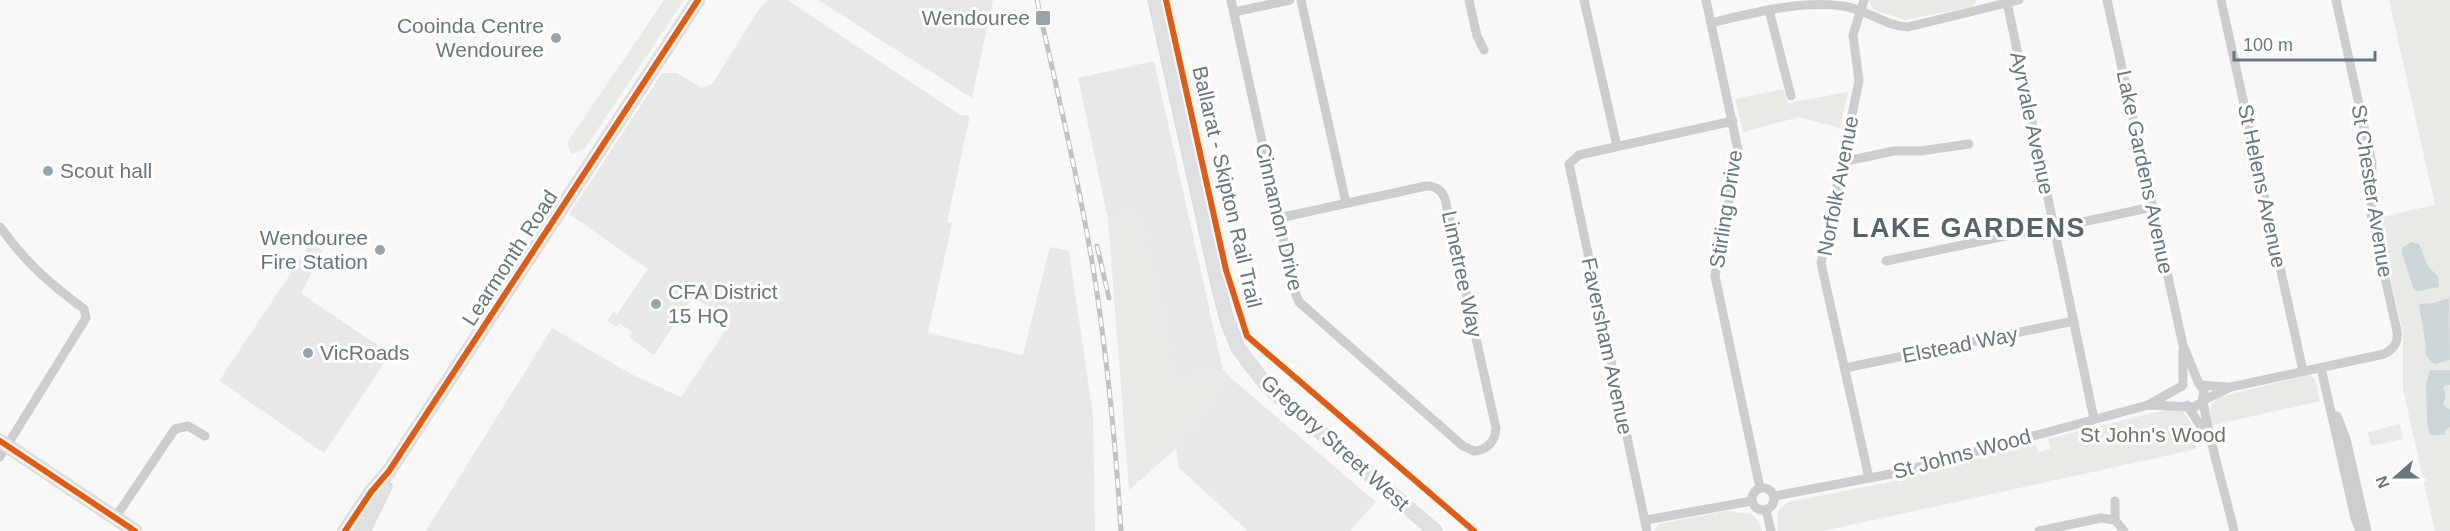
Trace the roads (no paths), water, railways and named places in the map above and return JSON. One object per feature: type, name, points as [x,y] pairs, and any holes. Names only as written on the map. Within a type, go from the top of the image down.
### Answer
[{"type":"main road","name":"Learmonth Road","points":[[670,53],[698,0]]},
{"type":"main road","name":"Learmonth Road","points":[[363,531],[382,489],[443,406],[591,173],[708,0]]},
{"type":"main road","name":"Gregory Street West","points":[[1155,0],[1223,303],[1238,348],[1267,386],[1435,531]]},
{"type":"main road","name":"Learmonth Road","points":[[345,531],[389,471],[571,204]]},
{"type":"main road","points":[[3,448],[135,531]]},
{"type":"street","name":"Cinnamon Drive","points":[[1231,0],[1295,292],[1303,308],[1463,446],[1474,451],[1486,448]]},
{"type":"street","points":[[1234,12],[1290,0]]},
{"type":"street","points":[[1301,0],[1346,203]]},
{"type":"street","points":[[1469,0],[1477,36],[1484,51]]},
{"type":"street","points":[[1584,0],[1617,146],[1733,121]]},
{"type":"street","name":"Stirling Drive","points":[[1706,0],[1738,147],[1715,276],[1760,488]]},
{"type":"street","name":"Norfolk Avenue","points":[[1864,0],[1853,35],[1859,81],[1821,262],[1869,478]]},
{"type":"street","points":[[1711,22],[1769,10],[1830,5],[1860,11],[1893,25],[1908,27],[1984,4],[2019,0]]},
{"type":"street","name":"Lake Gardens Avenue","points":[[2107,0],[2183,345],[2199,385]]},
{"type":"street","name":"St Helens Avenue","points":[[2221,0],[2303,371]]},
{"type":"street","name":"St Chester Avenue","points":[[2321,368],[2384,354],[2394,346],[2398,333],[2370,208],[2373,168],[2336,0]]},
{"type":"street","name":"Ayrvale Avenue","points":[[2007,3],[2094,419]]},
{"type":"street","points":[[1769,10],[1791,96]]},
{"type":"street","points":[[1841,159],[1851,160],[1894,151],[1920,151],[1969,144]]},
{"type":"street","name":"Faversham Avenue","points":[[1617,146],[1577,155],[1570,162],[1570,175],[1647,531]]},
{"type":"street","name":"Limetree Way","points":[[1280,218],[1428,186],[1438,188],[1444,195],[1496,428],[1494,438],[1486,448]]},
{"type":"street","points":[[1886,261],[2152,207]]},
{"type":"street","points":[[0,227],[25,261],[84,309],[86,318],[3,448]]},
{"type":"street","name":"Elstead Way","points":[[1845,368],[2074,321]]},
{"type":"street","name":"Lake Gardens Avenue","points":[[2183,345],[2183,386]]},
{"type":"street","points":[[2186,405],[2197,406],[2203,400],[2231,387],[2321,368],[2355,518],[2360,531]]},
{"type":"street","points":[[2210,440],[2181,397],[2183,386],[2191,382],[2199,385],[2231,387]]},
{"type":"street","points":[[2199,385],[2204,391],[2203,400],[2210,440],[2234,531]]},
{"type":"street","name":"St Johns Wood","points":[[1774,496],[1869,478],[2148,405],[2183,386]]},
{"type":"street","points":[[2329,400],[2346,439],[2367,531]]},
{"type":"street","name":"St Johns Wood","points":[[2148,405],[2186,405]]},
{"type":"street","points":[[115,518],[175,429],[188,426],[205,436]]},
{"type":"street","points":[[1760,488],[1767,488],[1774,496],[1772,506],[1766,510],[1759,509],[1752,501],[1753,494],[1760,488]]},
{"type":"street","points":[[1646,520],[1752,501]]},
{"type":"street","points":[[2115,501],[2115,520],[2124,531]]},
{"type":"street","points":[[1766,510],[1770,531]]},
{"type":"street","points":[[2039,531],[2098,518],[2115,520]]},
{"type":"railway","points":[[1037,0],[1076,178],[1096,286],[1111,408],[1121,531]]},
{"type":"railway","points":[[1097,246],[1109,298]]},
{"type":"place","name":"Wendouree","points":[[1043,18]]},
{"type":"place","name":"Cooinda Centre Wendouree","points":[[556,38]]},
{"type":"place","name":"Scout hall","points":[[48,171]]},
{"type":"place","name":"Wendouree Fire Station","points":[[380,250]]},
{"type":"place","name":"CFA District 15 HQ","points":[[656,304]]},
{"type":"place","name":"VicRoads","points":[[308,353]]},
{"type":"district","name":"LAKE GARDENS","points":[[1969,228]]},
{"type":"park label","name":"St John's Wood","points":[[2153,435]]}]
